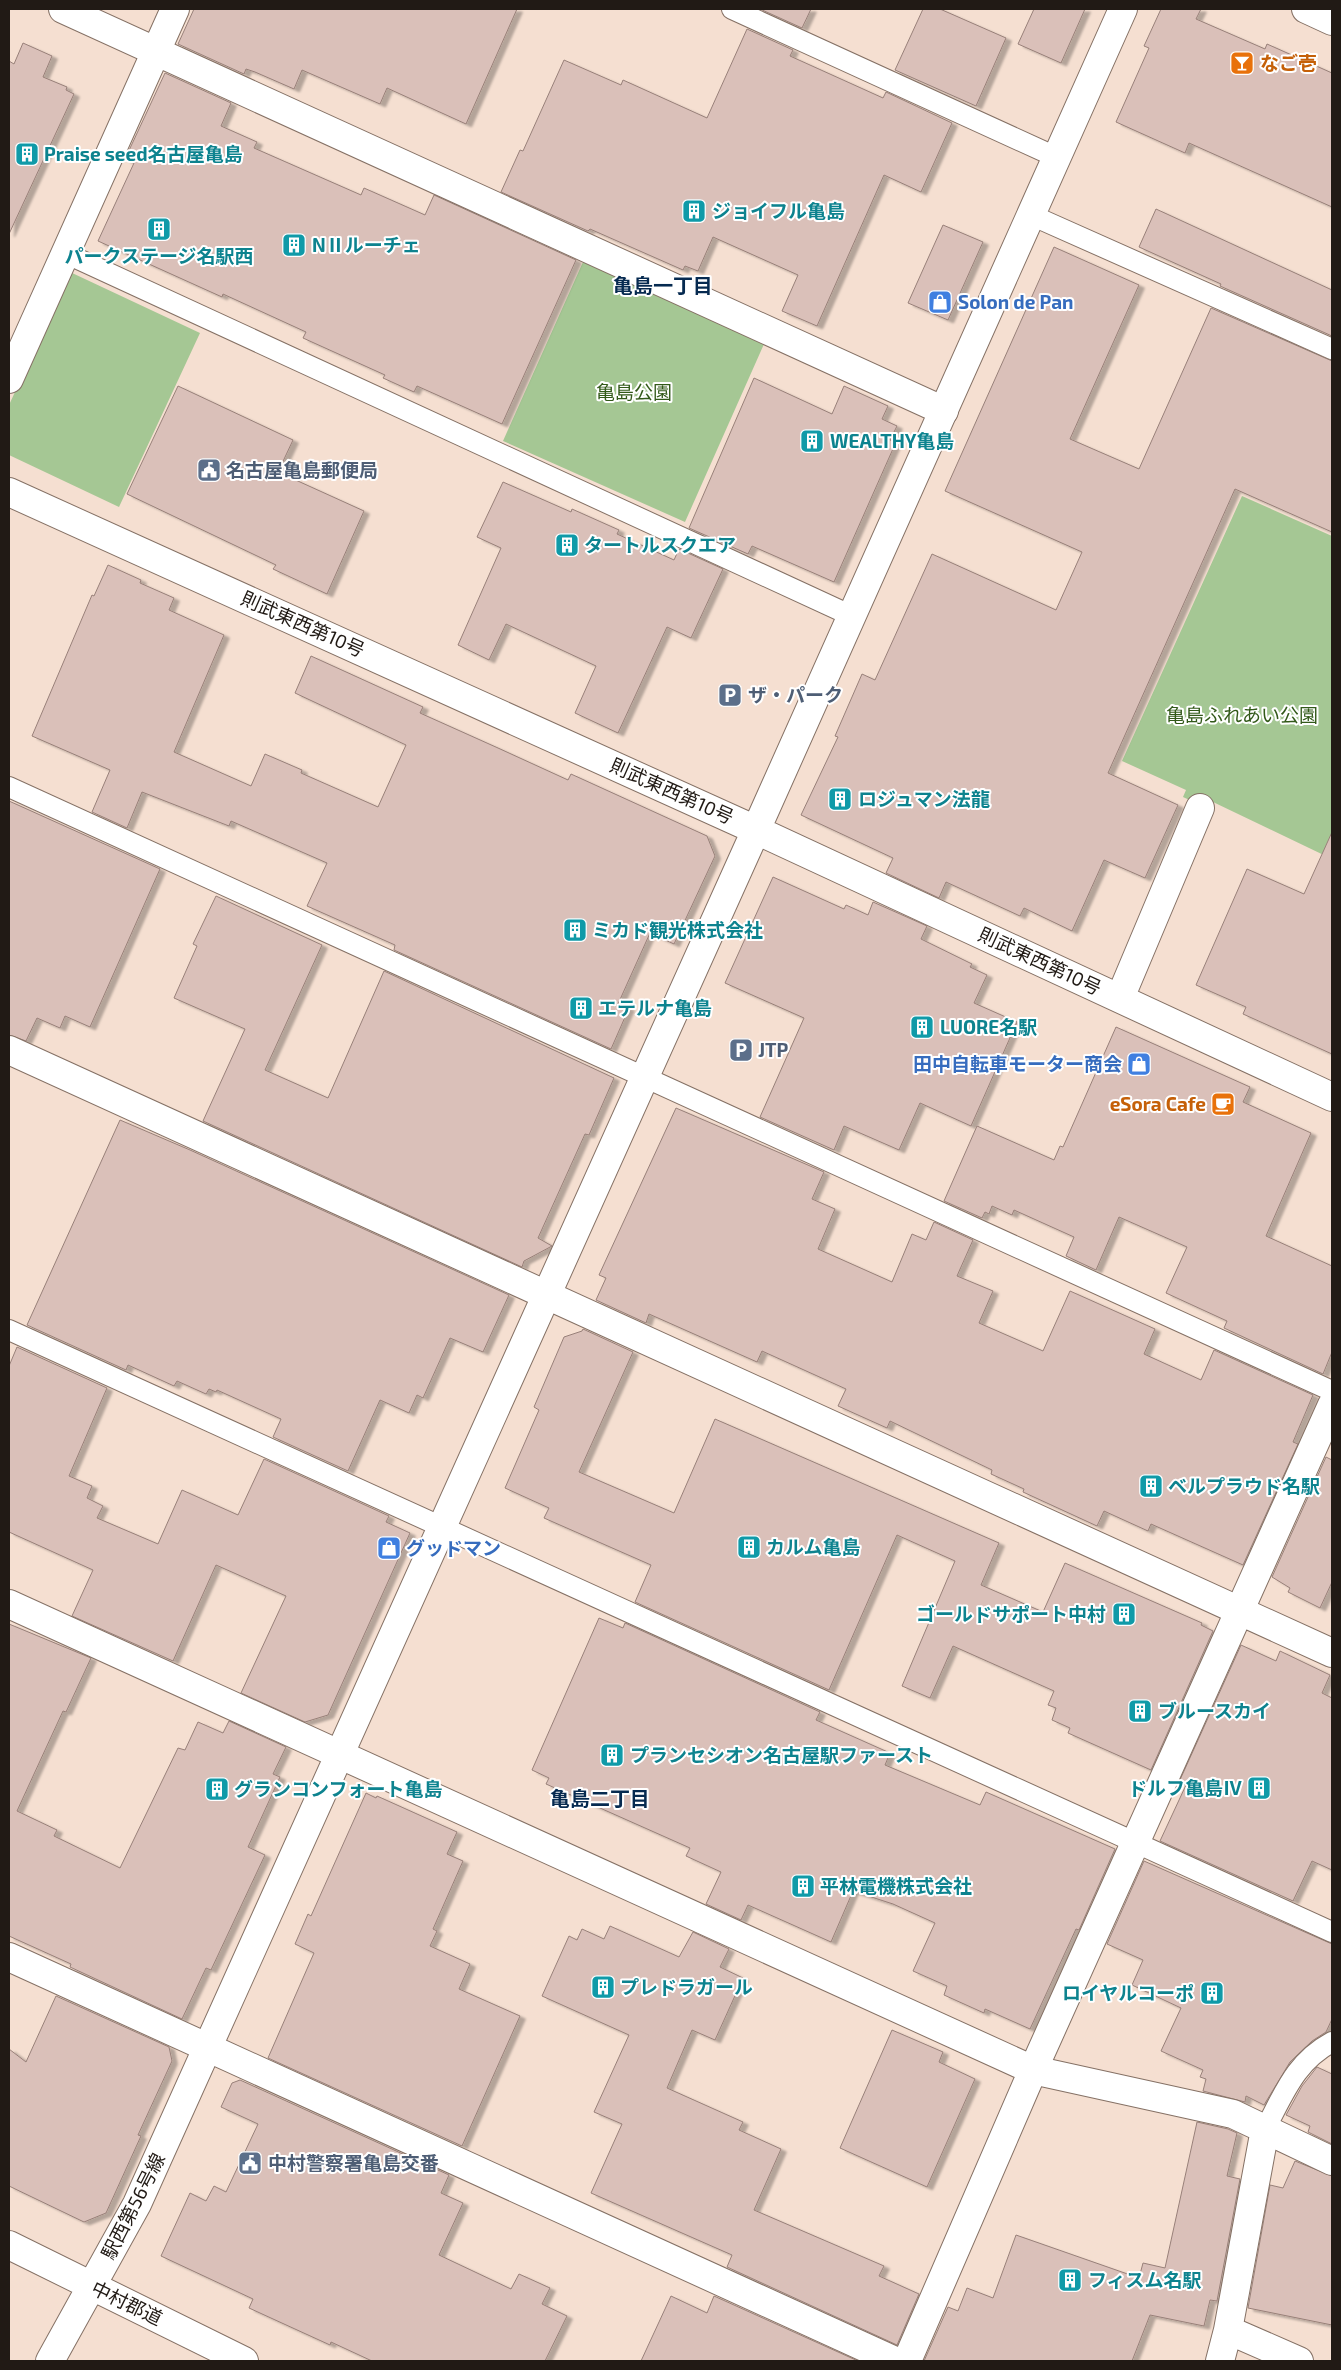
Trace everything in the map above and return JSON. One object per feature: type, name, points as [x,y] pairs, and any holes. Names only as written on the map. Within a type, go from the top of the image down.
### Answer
[{"type":"street","points":[[63,9],[944,411]]},
{"type":"street","points":[[9,379],[175,9]]},
{"type":"street","name":"駅西第56号線","points":[[50,2361],[137,2204],[756,830],[1123,9]]},
{"type":"street","points":[[1306,9],[1332,21]]},
{"type":"street","name":"則武東西第10号","points":[[9,492],[756,830],[1332,1097]]},
{"type":"street","points":[[1120,998],[1200,808]]},
{"type":"street","points":[[9,1050],[1332,1652]]},
{"type":"street","points":[[907,2361],[1033,2070],[1332,1406]]},
{"type":"street","points":[[9,1604],[1033,2070],[1232,2114],[1332,2161]]},
{"type":"street","points":[[9,1957],[895,2361]]},
{"type":"street","points":[[1220,2361],[1228,2330],[1265,2130]]},
{"type":"street","name":"中村郡道","points":[[9,2245],[244,2361]]},
{"type":"street","points":[[1228,2330],[1299,2361]]},
{"type":"lane","points":[[732,9],[1056,157]]},
{"type":"lane","points":[[1031,215],[1332,349]]},
{"type":"lane","points":[[65,253],[852,616]]},
{"type":"lane","points":[[9,787],[1332,1390]]},
{"type":"lane","points":[[9,1330],[1332,1932]]},
{"type":"lane","points":[[1265,2130],[1299,2067],[1321,2048],[1332,2042]]},
{"type":"green space","name":"亀島公園","points":[[583,262],[764,344],[685,522],[503,441]]},
{"type":"green space","points":[[70,272],[200,333],[119,507],[9,455],[9,405]]},
{"type":"green space","name":"亀島ふれあい公園","points":[[1242,496],[1332,536],[1332,859],[1213,802],[1209,809],[1183,797],[1186,790],[1122,761]]},
{"type":"building","points":[[194,9],[517,9],[466,124],[387,88],[380,104],[302,70],[294,89],[246,69],[244,74],[178,44]]},
{"type":"building","points":[[760,9],[811,9],[802,28]]},
{"type":"building","points":[[923,9],[940,9],[1006,38],[976,106],[895,70]]},
{"type":"building","points":[[1034,9],[1085,9],[1061,63],[1018,44]]},
{"type":"building","points":[[1161,9],[1201,9],[1196,19],[1265,49],[1267,44],[1332,73],[1332,207],[1189,143],[1185,153],[1116,122],[1149,48],[1144,46]]},
{"type":"building","points":[[747,29],[793,50],[790,56],[883,98],[886,92],[952,123],[921,192],[884,175],[817,326],[782,311],[798,275],[713,237],[698,271],[685,266],[683,270],[590,229],[588,231],[501,192],[520,150],[523,151],[564,60],[621,85],[623,80],[707,118]]},
{"type":"building","name":"Praise seed名古屋亀島","points":[[23,43],[52,56],[43,77],[67,87],[66,90],[74,94],[9,234],[9,61],[14,64]]},
{"type":"building","points":[[165,73],[231,103],[221,126],[257,142],[254,148],[361,195],[364,188],[425,215],[434,195],[576,260],[502,424],[417,386],[414,392],[383,378],[385,375],[303,338],[306,332],[223,294],[222,297],[98,241],[134,163],[125,159]]},
{"type":"building","points":[[1156,209],[1332,290],[1332,336],[1139,247]]},
{"type":"building","points":[[943,225],[983,242],[948,320],[908,303]]},
{"type":"building","points":[[1054,247],[1139,285],[1070,439],[1139,469],[1211,308],[1332,361],[1332,532],[1235,489],[1108,773],[1178,805],[1145,878],[1104,860],[1072,931],[1024,908],[1020,916],[946,882],[939,898],[886,873],[893,858],[801,815],[838,737],[835,736],[862,674],[875,680],[932,554],[1056,610],[1082,552],[945,491]]},
{"type":"building","points":[[754,378],[832,414],[844,386],[888,406],[882,419],[897,426],[890,440],[896,442],[834,582],[752,546],[748,554],[689,528]]},
{"type":"building","points":[[178,386],[293,440],[278,472],[364,511],[327,594],[273,569],[276,565],[127,494]]},
{"type":"building","points":[[503,482],[571,512],[572,509],[619,530],[617,534],[674,560],[679,549],[723,569],[691,638],[667,627],[618,733],[575,713],[596,666],[506,624],[489,660],[458,645],[501,548],[477,537]]},
{"type":"building","points":[[108,565],[141,580],[140,583],[174,598],[169,610],[224,635],[174,752],[251,786],[265,754],[302,770],[301,773],[378,807],[406,745],[295,693],[311,656],[423,707],[420,713],[568,780],[571,774],[707,836],[715,856],[674,944],[650,933],[618,1004],[629,1008],[611,1049],[394,950],[395,945],[307,906],[327,863],[231,821],[229,826],[142,792],[127,828],[92,812],[110,770],[32,736],[92,595],[94,596]]},
{"type":"building","points":[[9,801],[160,869],[90,1027],[65,1016],[60,1028],[37,1018],[26,1041],[9,1035]]},
{"type":"building","points":[[1332,832],[1332,1054],[1243,1014],[1246,1007],[1196,985],[1247,869],[1304,894]]},
{"type":"building","points":[[773,877],[844,909],[846,905],[868,915],[873,902],[927,926],[921,939],[972,964],[970,967],[987,975],[974,1003],[1017,1022],[971,1126],[920,1103],[899,1150],[844,1126],[834,1150],[760,1117],[804,1018],[725,983]]},
{"type":"building","points":[[216,896],[322,945],[265,1070],[328,1098],[384,971],[614,1078],[589,1135],[585,1134],[538,1238],[552,1246],[524,1261],[522,1267],[203,1121],[245,1029],[174,998],[197,946],[193,944]]},
{"type":"building","points":[[1116,1027],[1250,1087],[1243,1102],[1311,1133],[1266,1236],[1332,1266],[1332,1352],[1323,1374],[1224,1328],[1227,1321],[1166,1293],[1187,1247],[1119,1217],[1096,1270],[1066,1256],[1074,1237],[1014,1210],[1012,1215],[992,1206],[989,1214],[985,1212],[982,1218],[944,1201],[977,1126],[1054,1160],[1060,1146],[1063,1147]]},
{"type":"building","points":[[676,1108],[824,1172],[812,1199],[835,1209],[818,1249],[892,1282],[912,1234],[926,1240],[934,1222],[973,1240],[957,1276],[993,1291],[979,1323],[1043,1351],[1070,1291],[1155,1329],[1144,1354],[1201,1380],[1214,1350],[1313,1395],[1293,1442],[1298,1444],[1243,1565],[1151,1524],[1148,1531],[1104,1511],[1097,1526],[1023,1492],[1024,1489],[991,1474],[992,1470],[890,1421],[887,1428],[838,1406],[846,1389],[762,1351],[757,1362],[649,1314],[646,1323],[596,1300],[606,1278],[599,1275]]},
{"type":"building","points":[[120,1120],[509,1295],[483,1352],[450,1338],[423,1398],[417,1395],[409,1413],[380,1400],[348,1471],[273,1437],[281,1419],[217,1390],[216,1392],[209,1389],[206,1394],[177,1381],[174,1386],[128,1365],[126,1370],[27,1325]]},
{"type":"building","points":[[583,1329],[633,1352],[579,1472],[674,1513],[715,1419],[999,1543],[981,1585],[1043,1612],[1065,1563],[1202,1623],[1201,1625],[1213,1631],[1151,1770],[1068,1733],[1070,1728],[1052,1720],[1056,1708],[1048,1705],[1054,1691],[953,1646],[930,1698],[902,1686],[955,1561],[897,1535],[829,1690],[635,1602],[651,1565],[544,1518],[549,1508],[505,1488],[539,1410],[534,1407],[564,1337]]},
{"type":"building","points":[[17,1347],[107,1388],[69,1476],[92,1486],[87,1498],[103,1506],[97,1518],[158,1544],[182,1490],[238,1515],[264,1459],[389,1516],[386,1522],[410,1533],[328,1715],[305,1722],[241,1693],[286,1596],[216,1565],[173,1661],[72,1616],[93,1570],[9,1532],[9,1366]]},
{"type":"building","points":[[1326,1457],[1332,1460],[1332,1582],[1320,1608],[1288,1592],[1290,1588],[1272,1577]]},
{"type":"building","points":[[599,1618],[623,1628],[625,1623],[820,1712],[816,1720],[890,1753],[885,1765],[980,1805],[986,1792],[1115,1849],[1079,1930],[1076,1929],[1030,2029],[985,2009],[984,2013],[944,1995],[947,1986],[913,1971],[935,1923],[893,1904],[853,1891],[831,1942],[748,1905],[741,1920],[706,1904],[721,1872],[686,1856],[690,1848],[546,1784],[549,1778],[532,1770]]},
{"type":"building","points":[[9,1624],[91,1658],[66,1712],[63,1711],[17,1811],[57,1830],[54,1836],[120,1868],[178,1748],[185,1750],[198,1722],[223,1733],[229,1721],[286,1747],[273,1774],[280,1777],[248,1847],[265,1855],[211,1970],[206,1968],[182,2019],[70,1967],[71,1964],[9,1936]]},
{"type":"building","points":[[1241,1645],[1276,1661],[1280,1651],[1330,1675],[1322,1693],[1332,1698],[1332,1870],[1312,1861],[1293,1901],[1160,1841],[1186,1785],[1179,1782]]},
{"type":"building","points":[[366,1793],[376,1798],[377,1796],[457,1832],[447,1854],[463,1861],[433,1929],[437,1931],[430,1946],[470,1964],[459,1989],[520,2016],[462,2146],[268,2058],[314,1953],[295,1944],[308,1914],[311,1916]]},
{"type":"building","points":[[1144,1861],[1332,1944],[1332,2019],[1326,2032],[1312,2041],[1290,2062],[1264,2105],[1246,2096],[1245,2102],[1203,2091],[1206,2079],[1200,2077],[1203,2070],[1161,2051],[1181,2008],[1132,1985],[1143,1960],[1107,1944]]},
{"type":"building","points":[[610,1926],[679,1957],[693,1932],[729,1949],[720,1967],[743,1978],[715,2040],[692,2030],[667,2088],[743,2122],[739,2130],[781,2149],[754,2210],[884,2266],[879,2276],[919,2294],[897,2345],[727,2267],[732,2255],[591,2193],[622,2124],[594,2112],[629,2035],[542,1996],[569,1936],[577,1940],[582,1929],[604,1939]]},
{"type":"building","points":[[56,1996],[169,2047],[172,2061],[138,2135],[141,2136],[106,2213],[84,2222],[9,2186],[9,2049],[26,2062]]},
{"type":"building","points":[[892,2030],[943,2052],[939,2062],[975,2079],[927,2187],[840,2148]]},
{"type":"building","points":[[1317,2067],[1332,2074],[1332,2144],[1308,2132],[1310,2126],[1286,2115],[1302,2086]]},
{"type":"building","points":[[240,2080],[449,2175],[441,2193],[463,2203],[439,2255],[511,2289],[519,2274],[550,2288],[542,2304],[567,2316],[545,2361],[372,2361],[331,2342],[330,2345],[249,2308],[253,2299],[161,2256],[190,2193],[206,2201],[214,2186],[226,2192],[258,2124],[221,2107],[232,2083]]},
{"type":"building","points":[[1197,2122],[1237,2133],[1227,2176],[1240,2179],[1217,2301],[1210,2300],[1204,2326],[1150,2315],[1132,2361],[924,2361],[948,2307],[958,2311],[967,2288],[993,2298],[1016,2235],[1139,2278],[1143,2263],[1165,2268]]},
{"type":"building","points":[[1295,2161],[1332,2176],[1332,2325],[1248,2308],[1270,2185],[1283,2188]]},
{"type":"building","points":[[671,2296],[707,2313],[714,2296],[858,2361],[641,2361]]},
{"type":"place","name":"なご壱","points":[[1242,63]]},
{"type":"place","name":"Praise seed名古屋亀島","points":[[27,154]]},
{"type":"place","name":"ジョイフル亀島","points":[[694,211]]},
{"type":"place","name":"パークステージ名駅西","points":[[159,229]]},
{"type":"place","name":"NⅡルーチェ","points":[[294,245]]},
{"type":"place","name":"Solon de Pan","points":[[940,302]]},
{"type":"place","name":"WEALTHY亀島","points":[[812,441]]},
{"type":"place","name":"名古屋亀島郵便局","points":[[209,470]]},
{"type":"place","name":"タートルスクエア","points":[[567,545]]},
{"type":"place","name":"ザ・パーク","points":[[730,695]]},
{"type":"place","name":"ロジュマン法龍","points":[[840,799]]},
{"type":"place","name":"ミカド観光株式会社","points":[[575,930]]},
{"type":"place","name":"エテルナ亀島","points":[[581,1008]]},
{"type":"place","name":"LUORE名駅","points":[[922,1027]]},
{"type":"place","name":"JTP","points":[[741,1050]]},
{"type":"place","name":"田中自転車モーター商会","points":[[1139,1064]]},
{"type":"place","name":"eSora Cafe","points":[[1223,1104]]},
{"type":"place","name":"ベルプラウド名駅","points":[[1151,1486]]},
{"type":"place","name":"カルム亀島","points":[[749,1547]]},
{"type":"place","name":"グッドマン","points":[[389,1548]]},
{"type":"place","name":"ゴールドサポート中村","points":[[1124,1614]]},
{"type":"place","name":"ブルースカイ","points":[[1140,1711]]},
{"type":"place","name":"プランセシオン名古屋駅ファースト","points":[[612,1755]]},
{"type":"place","name":"ドルフ亀島Ⅳ","points":[[1259,1788]]},
{"type":"place","name":"グランコンフォート亀島","points":[[217,1789]]},
{"type":"place","name":"平林電機株式会社","points":[[803,1886]]},
{"type":"place","name":"プレドラガール","points":[[603,1987]]},
{"type":"place","name":"ロイヤルコーポ","points":[[1212,1993]]},
{"type":"place","name":"中村警察署亀島交番","points":[[250,2163]]},
{"type":"place","name":"フィスム名駅","points":[[1070,2280]]},
{"type":"district","name":"亀島一丁目","points":[[663,286]]},
{"type":"district","name":"亀島二丁目","points":[[600,1799]]}]
